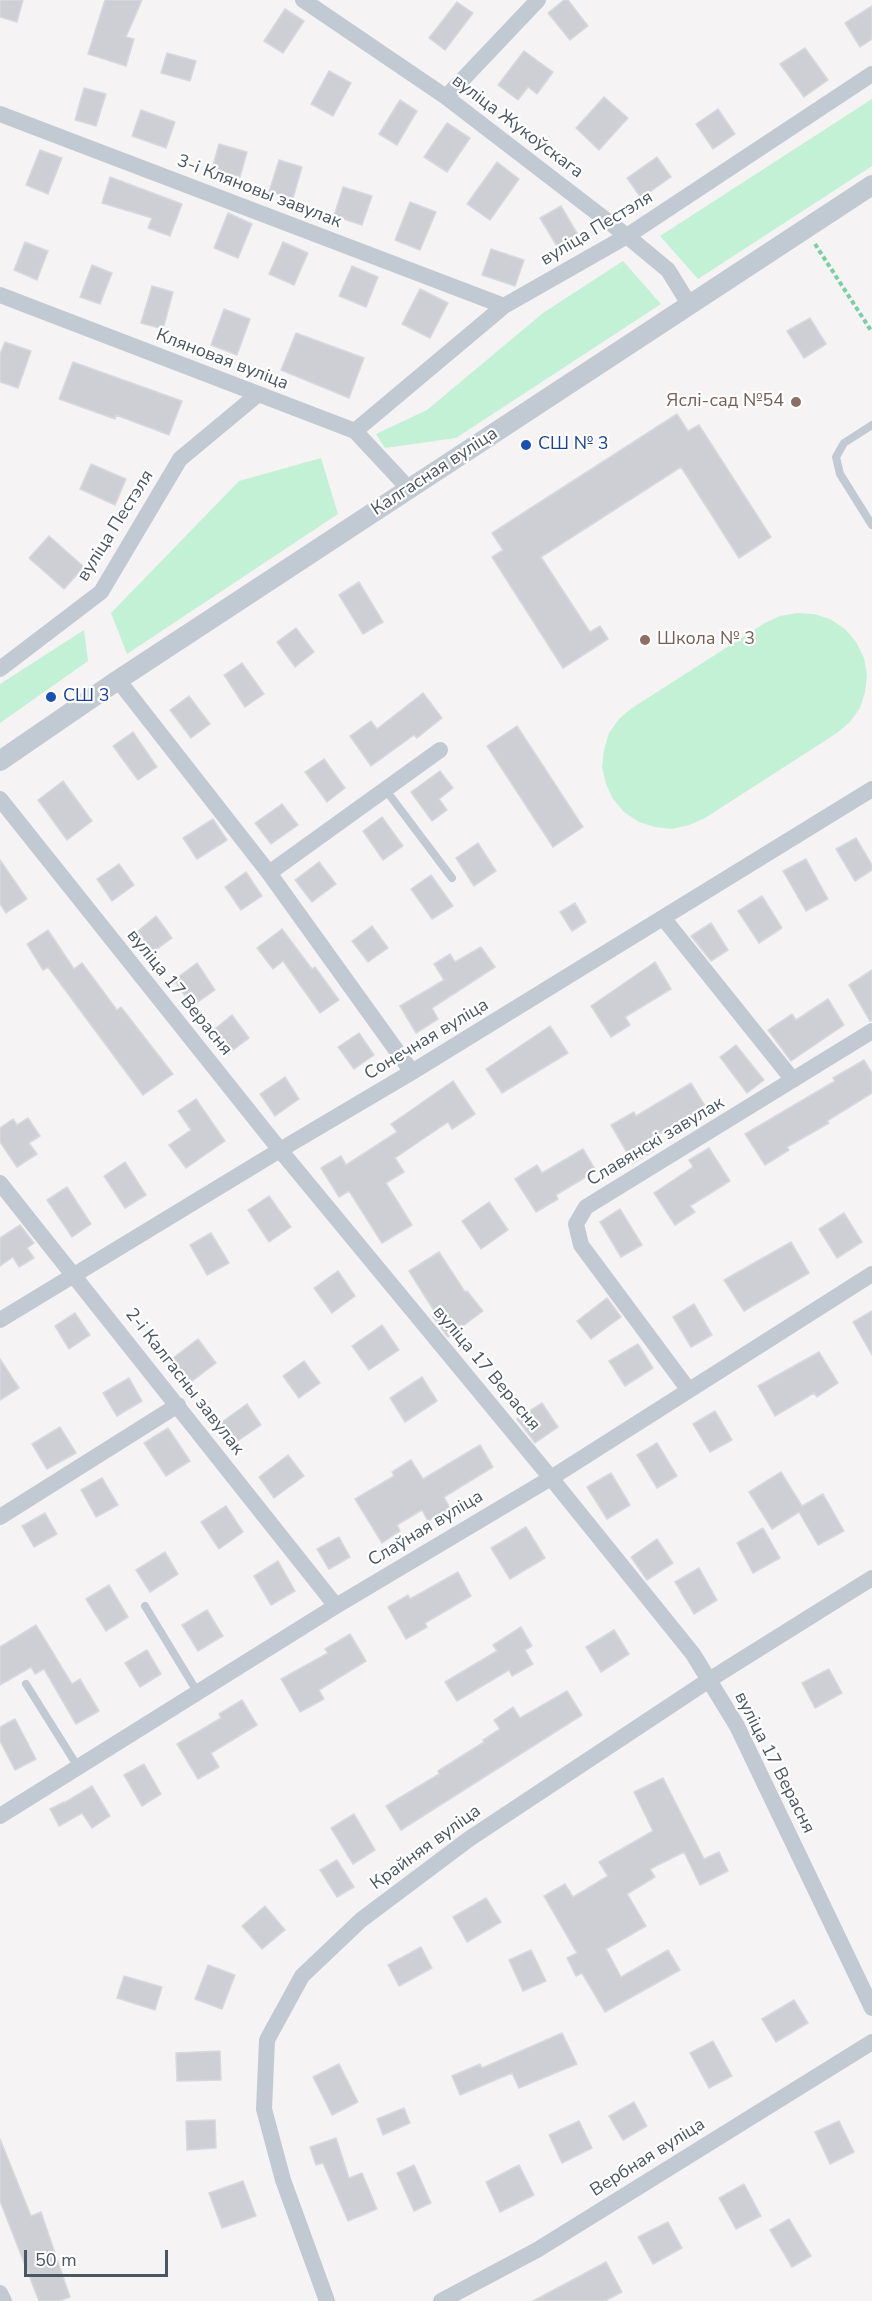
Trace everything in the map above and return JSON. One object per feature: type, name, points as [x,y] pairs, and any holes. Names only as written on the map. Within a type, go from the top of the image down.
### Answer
[{"type":"street","name":"вуліца Жукоўскага","points":[[303,0],[446,97],[627,236],[668,270],[689,304]]},
{"type":"street","points":[[446,97],[538,0]]},
{"type":"street","name":"вуліца Пестэля","points":[[354,432],[504,306],[627,236],[872,74]]},
{"type":"street","name":"3-і Кляновы завулак","points":[[0,114],[504,306]]},
{"type":"street","name":"Калгасная вуліца","points":[[0,761],[118,680],[872,185]]},
{"type":"street","name":"Кляновая вуліца","points":[[0,295],[354,432],[410,490]]},
{"type":"street","name":"вуліца Пестэля","points":[[0,669],[101,592],[180,459],[257,395]]},
{"type":"street","points":[[118,680],[269,873],[412,1072]]},
{"type":"street","points":[[269,873],[440,750]]},
{"type":"street","name":"Сонечная вуліца","points":[[0,1320],[664,919],[872,789]]},
{"type":"street","name":"вуліца 17 Верасня","points":[[0,799],[280,1150],[693,1654],[736,1726],[872,2008]]},
{"type":"street","points":[[664,919],[793,1080]]},
{"type":"street","name":"Славянскі завулак","points":[[688,1389],[581,1245],[576,1224],[586,1207],[872,1031]]},
{"type":"street","name":"2-і Калгасны завулак","points":[[0,1182],[336,1606]]},
{"type":"street","name":"Слаўная вуліца","points":[[0,1816],[336,1606],[551,1478],[872,1274]]},
{"type":"street","points":[[0,1517],[178,1405]]},
{"type":"street","name":"Крайняя вуліца","points":[[327,2301],[283,2180],[264,2109],[267,2040],[302,1976],[361,1920],[469,1839],[710,1680],[872,1578]]},
{"type":"street","name":"Вербная вуліца","points":[[441,2301],[537,2250],[872,2042]]},
{"type":"street","points":[[0,2293],[4,2301]]},
{"type":"lane","points":[[872,424],[844,443],[836,457],[840,474],[872,525]]},
{"type":"lane","points":[[386,789],[452,878]]},
{"type":"lane","points":[[146,1606],[198,1692]]},
{"type":"lane","points":[[26,1684],[78,1767]]},
{"type":"path","points":[[804,229],[872,332]]},
{"type":"green space","points":[[872,99],[872,166],[698,279],[660,236]]},
{"type":"green space","points":[[623,261],[661,304],[456,438],[385,448],[376,434],[427,410],[543,313]]},
{"type":"green space","points":[[321,458],[338,514],[127,654],[111,613],[239,481]]},
{"type":"green space","points":[[797,613],[814,614],[830,619],[845,629],[856,642],[864,658],[867,675],[865,692],[860,708],[850,722],[837,733],[705,818],[689,825],[672,829],[655,827],[639,822],[624,812],[613,799],[602,767],[609,733],[619,719],[632,708],[765,623],[780,616]]},
{"type":"green space","points":[[84,630],[88,661],[0,723],[0,684]]},
{"type":"building","points":[[0,0],[23,0],[17,22],[0,17]]},
{"type":"building","points":[[105,0],[142,0],[126,37],[134,39],[126,66],[88,54]]},
{"type":"building","points":[[564,0],[568,0],[588,26],[570,40],[548,13]]},
{"type":"building","points":[[457,2],[473,13],[445,50],[429,38]]},
{"type":"building","points":[[872,6],[872,39],[860,47],[845,23]]},
{"type":"building","points":[[285,9],[304,21],[283,53],[264,41]]},
{"type":"building","points":[[805,48],[828,80],[804,97],[780,64]]},
{"type":"building","points":[[524,51],[553,72],[537,94],[528,87],[518,100],[498,85]]},
{"type":"building","points":[[167,53],[196,61],[190,81],[161,73]]},
{"type":"building","points":[[329,71],[351,83],[333,116],[311,104]]},
{"type":"building","points":[[84,88],[106,94],[96,126],[75,120]]},
{"type":"building","points":[[604,97],[628,118],[599,150],[576,128]]},
{"type":"building","points":[[400,100],[417,111],[397,145],[379,134]]},
{"type":"building","points":[[718,109],[735,134],[713,149],[696,124]]},
{"type":"building","points":[[141,110],[175,122],[166,148],[132,136]]},
{"type":"building","points":[[447,123],[470,138],[447,172],[424,157]]},
{"type":"building","points":[[219,144],[247,152],[240,177],[212,169]]},
{"type":"building","points":[[40,150],[62,158],[48,194],[26,185]]},
{"type":"building","points":[[657,157],[671,177],[641,198],[627,178]]},
{"type":"building","points":[[279,160],[302,167],[293,198],[269,192]]},
{"type":"building","points":[[497,162],[519,179],[490,220],[467,204]]},
{"type":"building","points":[[110,177],[182,204],[170,236],[148,228],[152,218],[102,203]]},
{"type":"building","points":[[343,187],[372,196],[362,225],[334,216]]},
{"type":"building","points":[[410,202],[436,212],[420,250],[395,240]]},
{"type":"building","points":[[561,206],[578,235],[558,248],[540,218]]},
{"type":"building","points":[[228,213],[252,224],[238,258],[214,248]]},
{"type":"building","points":[[25,242],[48,251],[37,280],[14,270]]},
{"type":"building","points":[[283,242],[308,253],[294,285],[269,274]]},
{"type":"building","points":[[491,249],[524,260],[515,286],[482,275]]},
{"type":"building","points":[[92,265],[112,273],[100,304],[80,297]]},
{"type":"building","points":[[352,266],[378,277],[366,307],[339,296]]},
{"type":"building","points":[[152,286],[173,292],[163,329],[141,323]]},
{"type":"building","points":[[420,289],[448,303],[430,338],[402,324]]},
{"type":"building","points":[[224,309],[250,319],[237,355],[211,345]]},
{"type":"building","points":[[810,318],[826,344],[804,358],[787,331]]},
{"type":"building","points":[[296,333],[364,358],[349,398],[281,370]]},
{"type":"building","points":[[5,342],[31,351],[18,388],[0,382],[0,354]]},
{"type":"building","points":[[73,362],[182,401],[169,435],[116,415],[115,419],[59,399]]},
{"type":"building","points":[[677,414],[688,431],[699,425],[771,537],[739,558],[681,467],[541,557],[590,632],[600,626],[608,639],[563,668],[492,557],[503,550],[492,533]]},
{"type":"building","points":[[91,464],[126,479],[115,505],[80,489]]},
{"type":"building","points":[[49,536],[84,567],[64,589],[29,558]]},
{"type":"building","points":[[359,582],[383,622],[363,634],[339,595]]},
{"type":"building","points":[[296,628],[314,652],[295,667],[277,642]]},
{"type":"building","points":[[242,663],[264,694],[245,707],[224,675]]},
{"type":"building","points":[[423,693],[442,718],[417,738],[414,735],[371,766],[350,736],[371,721],[377,729]]},
{"type":"building","points":[[189,696],[210,724],[191,738],[170,710]]},
{"type":"building","points":[[517,726],[583,827],[553,847],[487,746]]},
{"type":"building","points":[[133,732],[157,767],[138,780],[113,746]]},
{"type":"building","points":[[324,759],[345,788],[327,802],[305,772]]},
{"type":"building","points":[[440,771],[453,788],[439,799],[447,810],[432,821],[411,792]]},
{"type":"building","points":[[63,781],[92,821],[67,840],[38,800]]},
{"type":"building","points":[[282,804],[298,825],[271,844],[255,823]]},
{"type":"building","points":[[382,817],[403,846],[383,860],[363,831]]},
{"type":"building","points":[[213,819],[227,840],[197,859],[183,838]]},
{"type":"building","points":[[856,838],[872,865],[872,870],[855,881],[836,849]]},
{"type":"building","points":[[478,843],[496,871],[474,886],[456,858]]},
{"type":"building","points":[[806,859],[828,899],[806,911],[783,871]]},
{"type":"building","points":[[0,860],[27,899],[6,913],[0,904]]},
{"type":"building","points":[[319,862],[336,884],[312,902],[295,880]]},
{"type":"building","points":[[119,864],[134,885],[112,901],[97,879]]},
{"type":"building","points":[[246,872],[262,896],[241,910],[225,887]]},
{"type":"building","points":[[431,875],[453,906],[432,919],[411,889]]},
{"type":"building","points":[[762,896],[782,928],[759,943],[738,911]]},
{"type":"building","points":[[575,903],[586,922],[572,931],[560,912]]},
{"type":"building","points":[[156,916],[172,938],[153,952],[138,931]]},
{"type":"building","points":[[711,923],[728,950],[711,961],[691,936]]},
{"type":"building","points":[[372,926],[388,948],[368,962],[352,941]]},
{"type":"building","points":[[282,929],[312,969],[315,967],[339,1000],[320,1013],[283,961],[273,969],[257,948]]},
{"type":"building","points":[[48,930],[74,969],[82,963],[117,1010],[121,1007],[173,1074],[143,1095],[48,967],[43,970],[27,944]]},
{"type":"building","points":[[481,947],[495,967],[432,1008],[438,1019],[416,1033],[400,1006],[444,980],[434,964],[450,954],[455,962]]},
{"type":"building","points":[[655,962],[671,989],[625,1017],[630,1025],[611,1037],[591,1006]]},
{"type":"building","points":[[197,963],[215,990],[192,1006],[174,980]]},
{"type":"building","points":[[872,970],[872,1021],[870,1021],[849,985]]},
{"type":"building","points":[[828,999],[844,1025],[791,1061],[768,1030],[792,1014],[796,1020]]},
{"type":"building","points":[[232,1015],[249,1038],[228,1054],[211,1032]]},
{"type":"building","points":[[550,1026],[568,1053],[502,1093],[486,1069]]},
{"type":"building","points":[[359,1033],[374,1055],[354,1069],[338,1047]]},
{"type":"building","points":[[736,1045],[764,1080],[747,1093],[720,1057]]},
{"type":"building","points":[[864,1060],[872,1073],[872,1093],[827,1121],[829,1123],[787,1147],[789,1150],[765,1165],[745,1134],[835,1081],[833,1078]]},
{"type":"building","points":[[285,1077],[299,1099],[275,1116],[260,1094]]},
{"type":"building","points":[[453,1081],[475,1114],[452,1129],[448,1122],[395,1158],[404,1172],[386,1183],[412,1225],[382,1243],[349,1191],[339,1197],[321,1168],[341,1156],[346,1165],[397,1132],[391,1124]]},
{"type":"building","points":[[691,1083],[705,1106],[649,1140],[655,1150],[633,1163],[611,1125],[634,1112],[636,1116]]},
{"type":"building","points":[[196,1099],[225,1141],[186,1168],[169,1145],[191,1130],[178,1111]]},
{"type":"building","points":[[28,1118],[40,1136],[29,1143],[37,1154],[17,1167],[0,1142],[0,1128],[13,1119],[17,1125]]},
{"type":"building","points":[[709,1148],[730,1181],[690,1206],[695,1212],[675,1225],[654,1193],[693,1167],[689,1160]]},
{"type":"building","points":[[583,1149],[596,1171],[556,1195],[558,1199],[536,1212],[515,1179],[537,1165],[542,1173]]},
{"type":"building","points":[[125,1162],[146,1195],[125,1208],[104,1176]]},
{"type":"building","points":[[67,1187],[91,1224],[72,1237],[47,1200]]},
{"type":"building","points":[[269,1196],[291,1227],[269,1242],[248,1210]]},
{"type":"building","points":[[489,1202],[508,1230],[481,1249],[462,1221]]},
{"type":"building","points":[[620,1209],[642,1245],[621,1257],[600,1222]]},
{"type":"building","points":[[844,1213],[862,1242],[837,1258],[819,1229]]},
{"type":"building","points":[[20,1225],[34,1243],[27,1248],[34,1258],[19,1267],[13,1257],[0,1266],[0,1238]]},
{"type":"building","points":[[211,1233],[229,1263],[207,1275],[190,1245]]},
{"type":"building","points":[[791,1242],[809,1273],[744,1311],[724,1280]]},
{"type":"building","points":[[439,1252],[465,1292],[467,1291],[483,1311],[448,1337],[433,1317],[436,1314],[409,1271]]},
{"type":"building","points":[[338,1271],[355,1296],[332,1313],[314,1288]]},
{"type":"building","points":[[607,1298],[621,1317],[591,1339],[577,1321]]},
{"type":"building","points":[[694,1304],[712,1335],[691,1347],[673,1317]]},
{"type":"building","points":[[872,1311],[872,1355],[853,1322]]},
{"type":"building","points":[[75,1313],[90,1335],[69,1349],[55,1326]]},
{"type":"building","points":[[382,1325],[399,1350],[369,1370],[352,1346]]},
{"type":"building","points":[[198,1339],[216,1363],[187,1385],[169,1361]]},
{"type":"building","points":[[638,1344],[653,1368],[625,1386],[609,1361]]},
{"type":"building","points":[[819,1352],[838,1383],[817,1397],[814,1393],[775,1416],[758,1386]]},
{"type":"building","points":[[0,1359],[19,1388],[0,1400]]},
{"type":"building","points":[[304,1361],[320,1383],[299,1398],[283,1376]]},
{"type":"building","points":[[422,1377],[437,1401],[405,1422],[390,1398]]},
{"type":"building","points":[[129,1378],[142,1401],[117,1416],[103,1393]]},
{"type":"building","points":[[542,1403],[558,1427],[535,1443],[517,1419]]},
{"type":"building","points":[[247,1404],[261,1425],[233,1444],[219,1424]]},
{"type":"building","points":[[715,1411],[732,1440],[710,1452],[693,1424]]},
{"type":"building","points":[[60,1427],[76,1453],[47,1469],[32,1444]]},
{"type":"building","points":[[168,1428],[190,1461],[166,1476],[144,1443]]},
{"type":"building","points":[[657,1443],[677,1476],[657,1488],[637,1455]]},
{"type":"building","points":[[480,1445],[493,1467],[444,1497],[450,1508],[428,1521],[422,1510],[397,1525],[400,1531],[382,1543],[355,1499],[394,1476],[392,1472],[411,1460],[423,1479]]},
{"type":"building","points":[[288,1455],[304,1476],[274,1498],[259,1477]]},
{"type":"building","points":[[781,1472],[802,1506],[823,1494],[844,1531],[818,1545],[799,1512],[772,1529],[749,1492]]},
{"type":"building","points":[[611,1473],[630,1505],[607,1519],[587,1487]]},
{"type":"building","points":[[102,1478],[118,1505],[96,1517],[81,1490]]},
{"type":"building","points":[[226,1506],[243,1532],[219,1549],[201,1522]]},
{"type":"building","points":[[45,1513],[57,1534],[34,1547],[22,1526]]},
{"type":"building","points":[[526,1527],[545,1558],[510,1579],[491,1548]]},
{"type":"building","points":[[763,1528],[780,1558],[753,1573],[737,1543]]},
{"type":"building","points":[[339,1537],[350,1557],[329,1569],[317,1549]]},
{"type":"building","points":[[657,1539],[673,1563],[647,1580],[631,1557]]},
{"type":"building","points":[[165,1552],[178,1574],[150,1592],[136,1570]]},
{"type":"building","points":[[278,1561],[295,1591],[271,1605],[254,1576]]},
{"type":"building","points":[[699,1568],[717,1600],[694,1614],[675,1582]]},
{"type":"building","points":[[458,1572],[471,1596],[425,1623],[427,1627],[406,1639],[388,1607],[408,1595],[410,1599]]},
{"type":"building","points":[[109,1585],[128,1617],[106,1631],[86,1599]]},
{"type":"building","points":[[207,1610],[223,1636],[198,1651],[182,1625]]},
{"type":"building","points":[[36,1625],[72,1684],[80,1679],[99,1711],[76,1724],[44,1669],[35,1674],[31,1667],[0,1685],[0,1647]]},
{"type":"building","points":[[521,1627],[532,1646],[525,1650],[533,1664],[512,1676],[509,1670],[457,1701],[445,1682],[497,1651],[493,1645]]},
{"type":"building","points":[[614,1630],[629,1654],[601,1672],[586,1647]]},
{"type":"building","points":[[350,1634],[366,1661],[319,1690],[324,1699],[300,1712],[281,1679],[328,1653],[325,1649]]},
{"type":"building","points":[[147,1650],[161,1674],[140,1687],[125,1663]]},
{"type":"building","points":[[829,1669],[842,1693],[815,1708],[802,1683]]},
{"type":"building","points":[[567,1691],[582,1715],[401,1830],[386,1806],[439,1774],[438,1771],[484,1742],[483,1740],[500,1729],[494,1720],[513,1707],[520,1718]]},
{"type":"building","points":[[242,1700],[257,1725],[211,1753],[219,1767],[198,1779],[177,1744],[221,1718],[219,1714]]},
{"type":"building","points":[[15,1719],[36,1759],[15,1770],[0,1741],[0,1727]]},
{"type":"building","points":[[144,1764],[161,1794],[142,1806],[124,1775]]},
{"type":"building","points":[[663,1778],[704,1859],[719,1852],[728,1871],[700,1885],[684,1852],[650,1869],[655,1877],[627,1894],[646,1926],[606,1949],[621,1977],[668,1950],[680,1970],[605,2012],[582,1973],[576,1976],[567,1958],[577,1953],[544,1896],[565,1884],[573,1897],[608,1876],[599,1862],[653,1831],[634,1792]]},
{"type":"building","points":[[92,1786],[110,1816],[92,1828],[82,1813],[59,1826],[50,1809]]},
{"type":"building","points":[[354,1814],[375,1850],[353,1864],[331,1828]]},
{"type":"building","points":[[337,1860],[354,1887],[337,1897],[320,1870]]},
{"type":"building","points":[[486,1898],[501,1922],[467,1942],[453,1917]]},
{"type":"building","points":[[265,1906],[285,1930],[262,1949],[242,1926]]},
{"type":"building","points":[[421,1947],[432,1968],[399,1986],[388,1965]]},
{"type":"building","points":[[531,1950],[546,1981],[523,1991],[509,1960]]},
{"type":"building","points":[[208,1965],[235,1975],[222,2009],[195,1999]]},
{"type":"building","points":[[124,1976],[162,1987],[155,2010],[117,1998]]},
{"type":"building","points":[[794,2000],[808,2023],[776,2042],[762,2019]]},
{"type":"building","points":[[562,2033],[577,2064],[519,2088],[512,2073],[460,2095],[452,2076],[480,2064],[482,2068]]},
{"type":"building","points":[[713,2041],[732,2076],[709,2088],[690,2053]]},
{"type":"building","points":[[220,2051],[221,2080],[177,2081],[176,2053]]},
{"type":"building","points":[[339,2064],[358,2102],[332,2115],[313,2077]]},
{"type":"building","points":[[634,2102],[647,2126],[623,2140],[609,2116]]},
{"type":"building","points":[[404,2108],[410,2123],[383,2135],[377,2119]]},
{"type":"building","points":[[215,2120],[216,2148],[187,2150],[186,2121]]},
{"type":"building","points":[[579,2121],[592,2148],[562,2163],[549,2135]]},
{"type":"building","points":[[839,2121],[854,2152],[830,2164],[815,2132]]},
{"type":"building","points":[[336,2138],[349,2178],[362,2173],[377,2209],[348,2221],[323,2163],[316,2165],[310,2147]]},
{"type":"building","points":[[0,2139],[31,2216],[41,2212],[70,2297],[59,2301],[39,2301],[0,2201]]},
{"type":"building","points":[[414,2165],[431,2203],[414,2211],[397,2173]]},
{"type":"building","points":[[519,2165],[534,2195],[500,2212],[486,2182]]},
{"type":"building","points":[[243,2181],[256,2216],[222,2228],[209,2193]]},
{"type":"building","points":[[744,2184],[761,2216],[736,2229],[719,2198]]},
{"type":"building","points":[[789,2219],[811,2256],[792,2267],[770,2230]]},
{"type":"building","points":[[668,2222],[682,2248],[653,2264],[638,2237]]},
{"type":"building","points":[[606,2262],[622,2292],[605,2301],[533,2301]]},
{"type":"place","name":"Яслі-сад №54","points":[[796,402]]},
{"type":"place","name":"СШ № 3","points":[[526,445]]},
{"type":"place","name":"Школа № 3","points":[[645,640]]},
{"type":"place","name":"СШ 3","points":[[51,697]]}]
